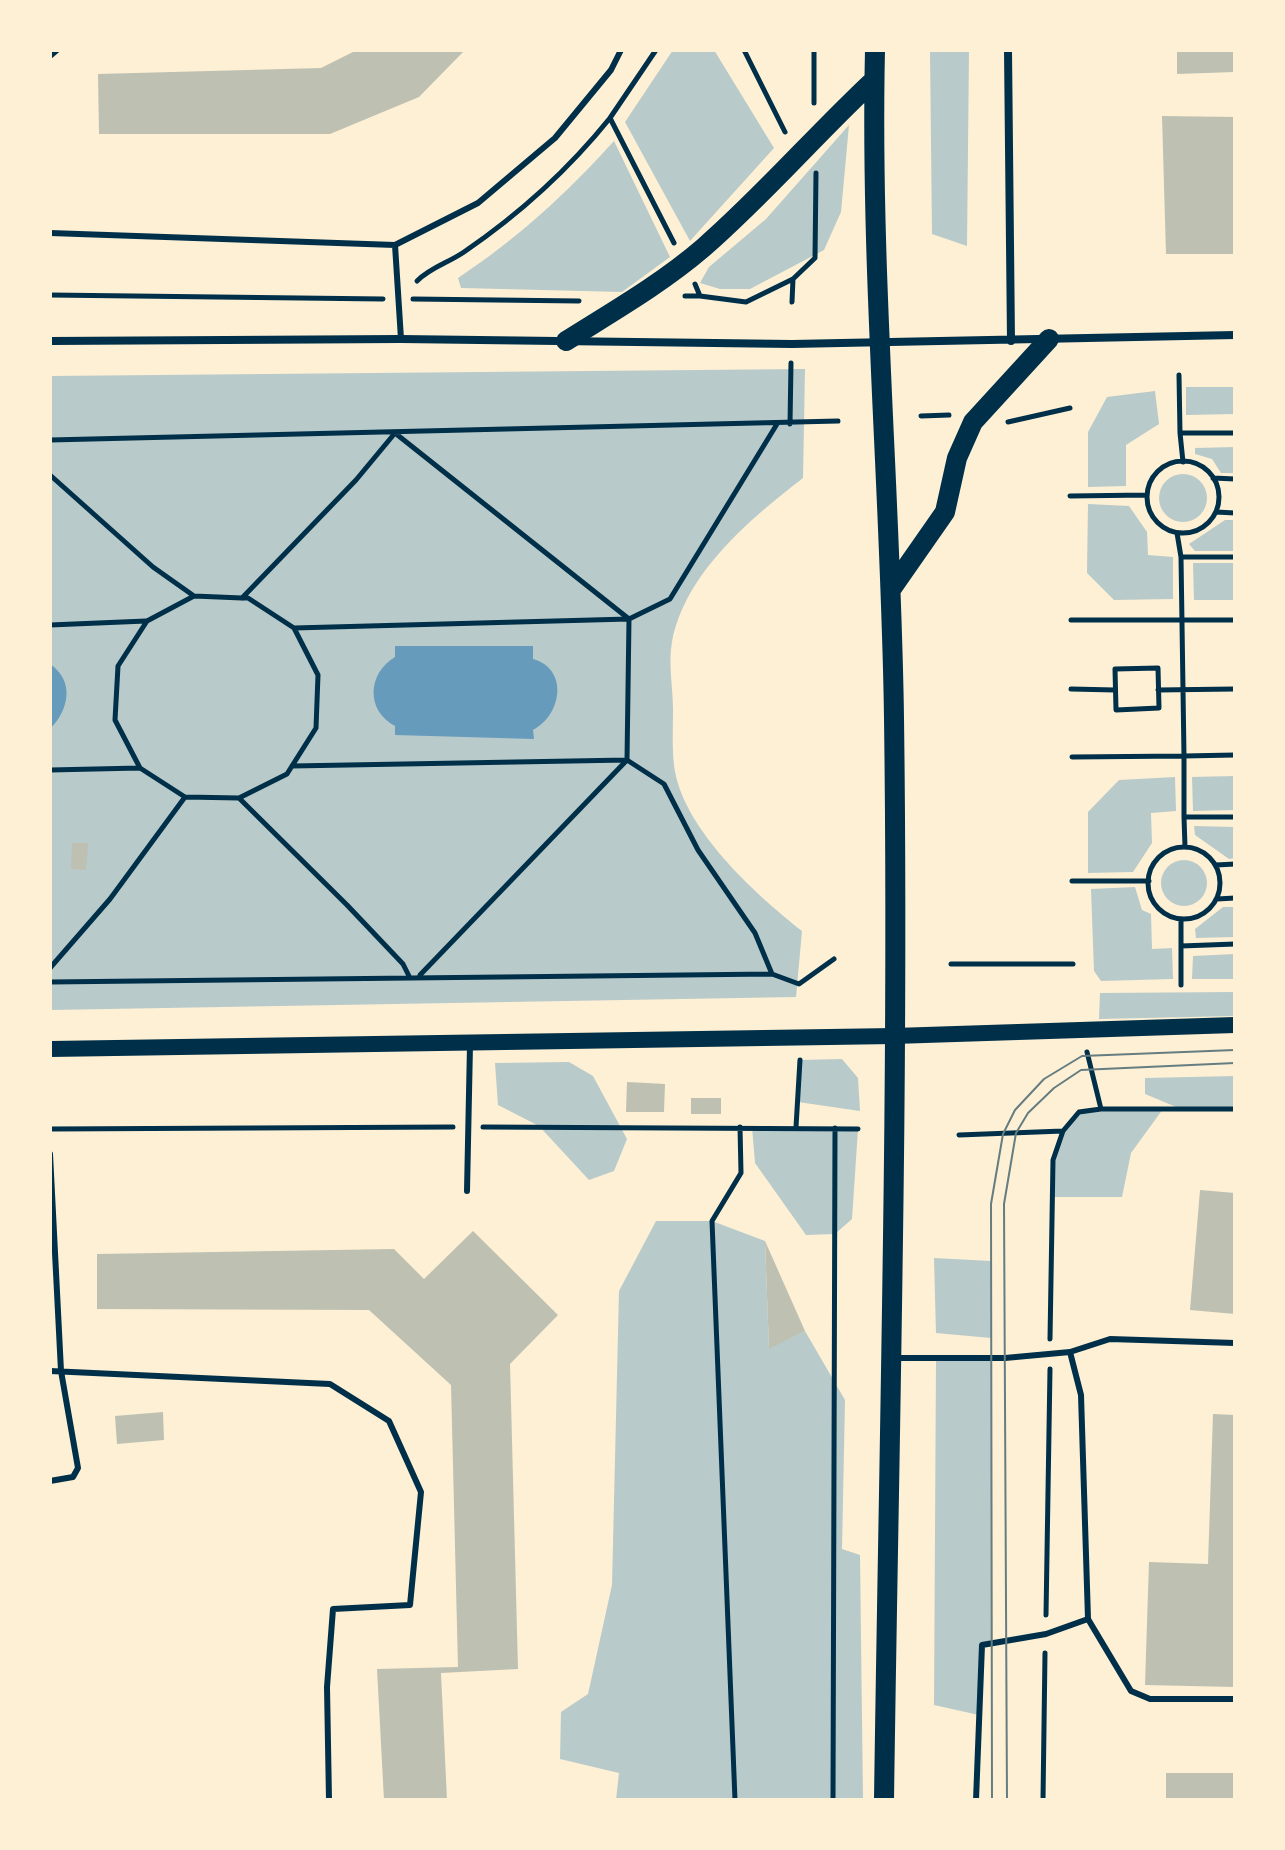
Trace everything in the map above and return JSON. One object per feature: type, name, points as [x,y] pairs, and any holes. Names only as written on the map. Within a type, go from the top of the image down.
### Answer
[{"type":"main road","points":[[875,50],[881,343],[892,588],[897,964],[884,1800]]},
{"type":"main road","points":[[566,341],[684,262],[760,196],[814,136],[874,80]]},
{"type":"main road","points":[[892,588],[945,512],[957,458],[973,422],[1049,339]]},
{"type":"main road","points":[[50,1049],[894,1036],[1235,1025]]},
{"type":"street","points":[[1008,50],[1011,341]]},
{"type":"street","points":[[50,341],[401,339],[881,343],[1235,335]]},
{"type":"lane","points":[[50,56],[57,50]]},
{"type":"lane","points":[[50,233],[395,245],[478,203],[555,138],[611,70],[621,50]]},
{"type":"lane","points":[[395,245],[401,339]]},
{"type":"lane","points":[[467,1191],[470,1041]]},
{"type":"lane","points":[[50,1154],[61,1371],[78,1468],[73,1477],[50,1481]]},
{"type":"lane","points":[[890,1357],[936,1360],[1070,1352],[1110,1339],[1235,1343]]},
{"type":"lane","points":[[1070,1352],[1081,1395],[1088,1619],[1131,1691],[1150,1699],[1235,1699]]},
{"type":"lane","points":[[50,1371],[330,1384],[389,1421],[421,1492],[410,1605],[333,1609],[327,1687],[329,1800]]},
{"type":"lane","points":[[976,1800],[982,1645],[1046,1634],[1088,1619]]},
{"type":"path","points":[[398,299],[427,271],[462,254],[540,192],[610,118],[656,50]]},
{"type":"path","points":[[744,50],[787,138],[796,128]]},
{"type":"path","points":[[610,118],[700,296]]},
{"type":"path","points":[[677,296],[746,302],[793,279]]},
{"type":"path","points":[[50,295],[581,301]]},
{"type":"path","points":[[790,424],[791,363]]},
{"type":"path","points":[[1179,375],[1183,462]]},
{"type":"path","points":[[1000,423],[1070,408]]},
{"type":"path","points":[[921,416],[958,415]]},
{"type":"path","points":[[50,440],[838,421]]},
{"type":"path","points":[[294,628],[629,619],[670,599],[777,424]]},
{"type":"path","points":[[242,598],[356,480],[395,433]]},
{"type":"path","points":[[395,433],[629,619]]},
{"type":"path","points":[[1180,433],[1235,433]]},
{"type":"path","points":[[1183,462],[1201,466],[1213,478],[1219,497],[1215,512],[1201,528],[1177,533],[1155,521],[1149,510],[1147,495],[1154,474],[1164,466],[1183,462]]},
{"type":"path","points":[[50,475],[153,567],[194,596]]},
{"type":"path","points":[[1213,478],[1235,479]]},
{"type":"path","points":[[1070,496],[1147,495]]},
{"type":"path","points":[[1215,512],[1235,513]]},
{"type":"path","points":[[1177,533],[1181,557],[1185,847]]},
{"type":"path","points":[[1181,557],[1235,557]]},
{"type":"path","points":[[50,625],[147,621],[194,596],[248,598],[294,628],[318,675],[316,728],[287,774],[239,798],[185,797],[140,768],[115,720],[118,666],[147,621]]},
{"type":"path","points":[[420,976],[627,760],[629,619]]},
{"type":"path","points":[[1071,620],[1235,620]]},
{"type":"path","points":[[1158,668],[1159,708],[1116,710],[1115,690],[1115,669],[1158,668]]},
{"type":"path","points":[[1071,689],[1115,690]]},
{"type":"path","points":[[1158,690],[1235,689]]},
{"type":"path","points":[[1072,757],[1235,755]]},
{"type":"path","points":[[292,766],[627,760],[664,784],[698,850],[755,933],[772,974]]},
{"type":"path","points":[[50,770],[140,768]]},
{"type":"path","points":[[50,968],[110,899],[185,797]]},
{"type":"path","points":[[239,798],[375,934],[403,964],[409,976]]},
{"type":"path","points":[[1184,817],[1235,817]]},
{"type":"path","points":[[1185,847],[1202,851],[1215,865],[1221,883],[1217,899],[1203,914],[1181,919],[1167,915],[1150,896],[1149,881],[1156,860],[1166,852],[1185,847]]},
{"type":"path","points":[[1215,865],[1235,864]]},
{"type":"path","points":[[1072,881],[1149,881]]},
{"type":"path","points":[[1217,899],[1235,898]]},
{"type":"path","points":[[1181,919],[1181,985]]},
{"type":"path","points":[[1181,946],[1235,944]]},
{"type":"path","points":[[50,982],[772,974],[799,984],[834,959]]},
{"type":"path","points":[[951,964],[1073,964]]},
{"type":"path","points":[[1086,1048],[1101,1109]]},
{"type":"path","points":[[796,1127],[800,1060]]},
{"type":"path","points":[[735,1800],[712,1221],[741,1173],[740,1127]]},
{"type":"path","points":[[833,1800],[835,1128]]},
{"type":"path","points":[[50,1129],[858,1129]]},
{"type":"path","points":[[959,1135],[1063,1131]]},
{"type":"shaded area","points":[[673,50],[714,50],[774,148],[690,241],[625,122]]},
{"type":"shaded area","points":[[930,50],[969,50],[967,246],[932,234]]},
{"type":"shaded area","points":[[849,125],[841,212],[824,250],[750,289],[720,289],[700,283],[709,267],[766,219]]},
{"type":"shaded area","points":[[614,141],[670,257],[622,292],[461,288],[458,278],[501,248],[540,215]]},
{"type":"shaded area","points":[[805,369],[803,478],[762,511],[705,571],[679,617],[670,658],[673,758],[680,788],[690,812],[723,857],[763,898],[802,931],[796,997],[50,1010],[50,376]]},
{"type":"shaded area","points":[[1186,387],[1235,387],[1235,414],[1186,415]]},
{"type":"shaded area","points":[[1155,391],[1159,424],[1126,445],[1126,486],[1088,487],[1088,432],[1107,397]]},
{"type":"shaded area","points":[[1235,447],[1235,473],[1221,473],[1212,459],[1195,454],[1195,448]]},
{"type":"shaded area","points":[[1183,474],[1200,481],[1207,498],[1200,515],[1183,522],[1166,515],[1159,498],[1166,481]]},
{"type":"shaded area","points":[[1088,504],[1129,506],[1147,532],[1148,555],[1173,557],[1173,599],[1114,600],[1087,573]]},
{"type":"shaded area","points":[[1225,520],[1235,520],[1235,551],[1195,551],[1189,544]]},
{"type":"shaded area","points":[[1193,563],[1235,563],[1235,600],[1194,600]]},
{"type":"shaded area","points":[[1235,776],[1235,810],[1193,811],[1192,777]]},
{"type":"shaded area","points":[[1175,777],[1176,811],[1151,813],[1152,843],[1133,872],[1088,873],[1088,812],[1119,780]]},
{"type":"shaded area","points":[[1194,826],[1235,827],[1235,858],[1229,859],[1195,835]]},
{"type":"shaded area","points":[[1184,860],[1200,867],[1207,883],[1200,899],[1184,906],[1168,899],[1161,883],[1168,867]]},
{"type":"shaded area","points":[[1135,887],[1142,910],[1151,914],[1152,949],[1172,948],[1173,979],[1101,981],[1094,971],[1091,889]]},
{"type":"shaded area","points":[[1223,907],[1235,907],[1235,937],[1196,938],[1195,929]]},
{"type":"shaded area","points":[[1235,954],[1235,979],[1192,979],[1193,956]]},
{"type":"shaded area","points":[[1235,992],[1235,1016],[1099,1019],[1100,993]]},
{"type":"shaded area","points":[[842,1059],[858,1078],[860,1111],[798,1102],[800,1060]]},
{"type":"shaded area","points":[[569,1062],[593,1076],[627,1139],[614,1171],[589,1180],[539,1126],[498,1105],[495,1063]]},
{"type":"shaded area","points":[[1235,1076],[1235,1109],[1181,1109],[1145,1094],[1145,1078]]},
{"type":"shaded area","points":[[1163,1109],[1131,1153],[1122,1197],[1052,1197],[1057,1152],[1065,1132],[1079,1112]]},
{"type":"shaded area","points":[[752,1127],[858,1129],[852,1219],[835,1234],[806,1235],[755,1163]]},
{"type":"shaded area","points":[[656,1221],[712,1221],[765,1241],[769,1348],[805,1331],[845,1400],[842,1549],[860,1555],[863,1800],[616,1800],[619,1773],[560,1759],[561,1712],[588,1694],[612,1585],[619,1291]]},
{"type":"shaded area","points":[[934,1258],[991,1261],[991,1338],[936,1333]]},
{"type":"shaded area","points":[[991,1358],[992,1644],[982,1645],[979,1715],[934,1705],[936,1360]]},
{"type":"water","points":[[395,646],[533,646],[533,659],[545,664],[556,682],[555,704],[543,723],[533,730],[534,739],[395,735],[395,726],[379,711],[374,692],[379,672],[395,657]]},
{"type":"water","points":[[50,664],[63,679],[66,696],[62,713],[50,729]]},
{"type":"building","points":[[357,50],[465,50],[419,97],[330,134],[99,134],[98,74],[321,68]]},
{"type":"building","points":[[1177,50],[1235,50],[1235,72],[1177,74]]},
{"type":"building","points":[[1162,116],[1235,117],[1235,254],[1166,254]]},
{"type":"building","points":[[72,843],[88,843],[86,870],[71,869]]},
{"type":"building","points":[[627,1082],[665,1084],[664,1112],[626,1112]]},
{"type":"building","points":[[691,1098],[721,1098],[721,1114],[691,1114]]},
{"type":"building","points":[[1200,1190],[1235,1193],[1235,1314],[1190,1310]]},
{"type":"building","points":[[473,1231],[558,1315],[510,1364],[518,1669],[441,1673],[447,1800],[384,1800],[377,1669],[458,1667],[451,1385],[369,1310],[97,1309],[97,1254],[394,1249],[424,1279]]},
{"type":"building","points":[[765,1241],[805,1331],[769,1349]]},
{"type":"building","points":[[163,1412],[164,1440],[117,1444],[115,1416]]},
{"type":"building","points":[[1213,1414],[1235,1415],[1235,1687],[1145,1685],[1149,1562],[1208,1564]]},
{"type":"building","points":[[1166,1773],[1235,1773],[1235,1800],[1166,1800]]},
{"type":"tram line","points":[[992,1800],[991,1204],[1003,1134],[1015,1110],[1044,1079],[1082,1056],[1235,1050]]},
{"type":"tram line","points":[[1007,1800],[1004,1204],[1016,1133],[1028,1113],[1054,1088],[1081,1070],[1235,1063]]}]
